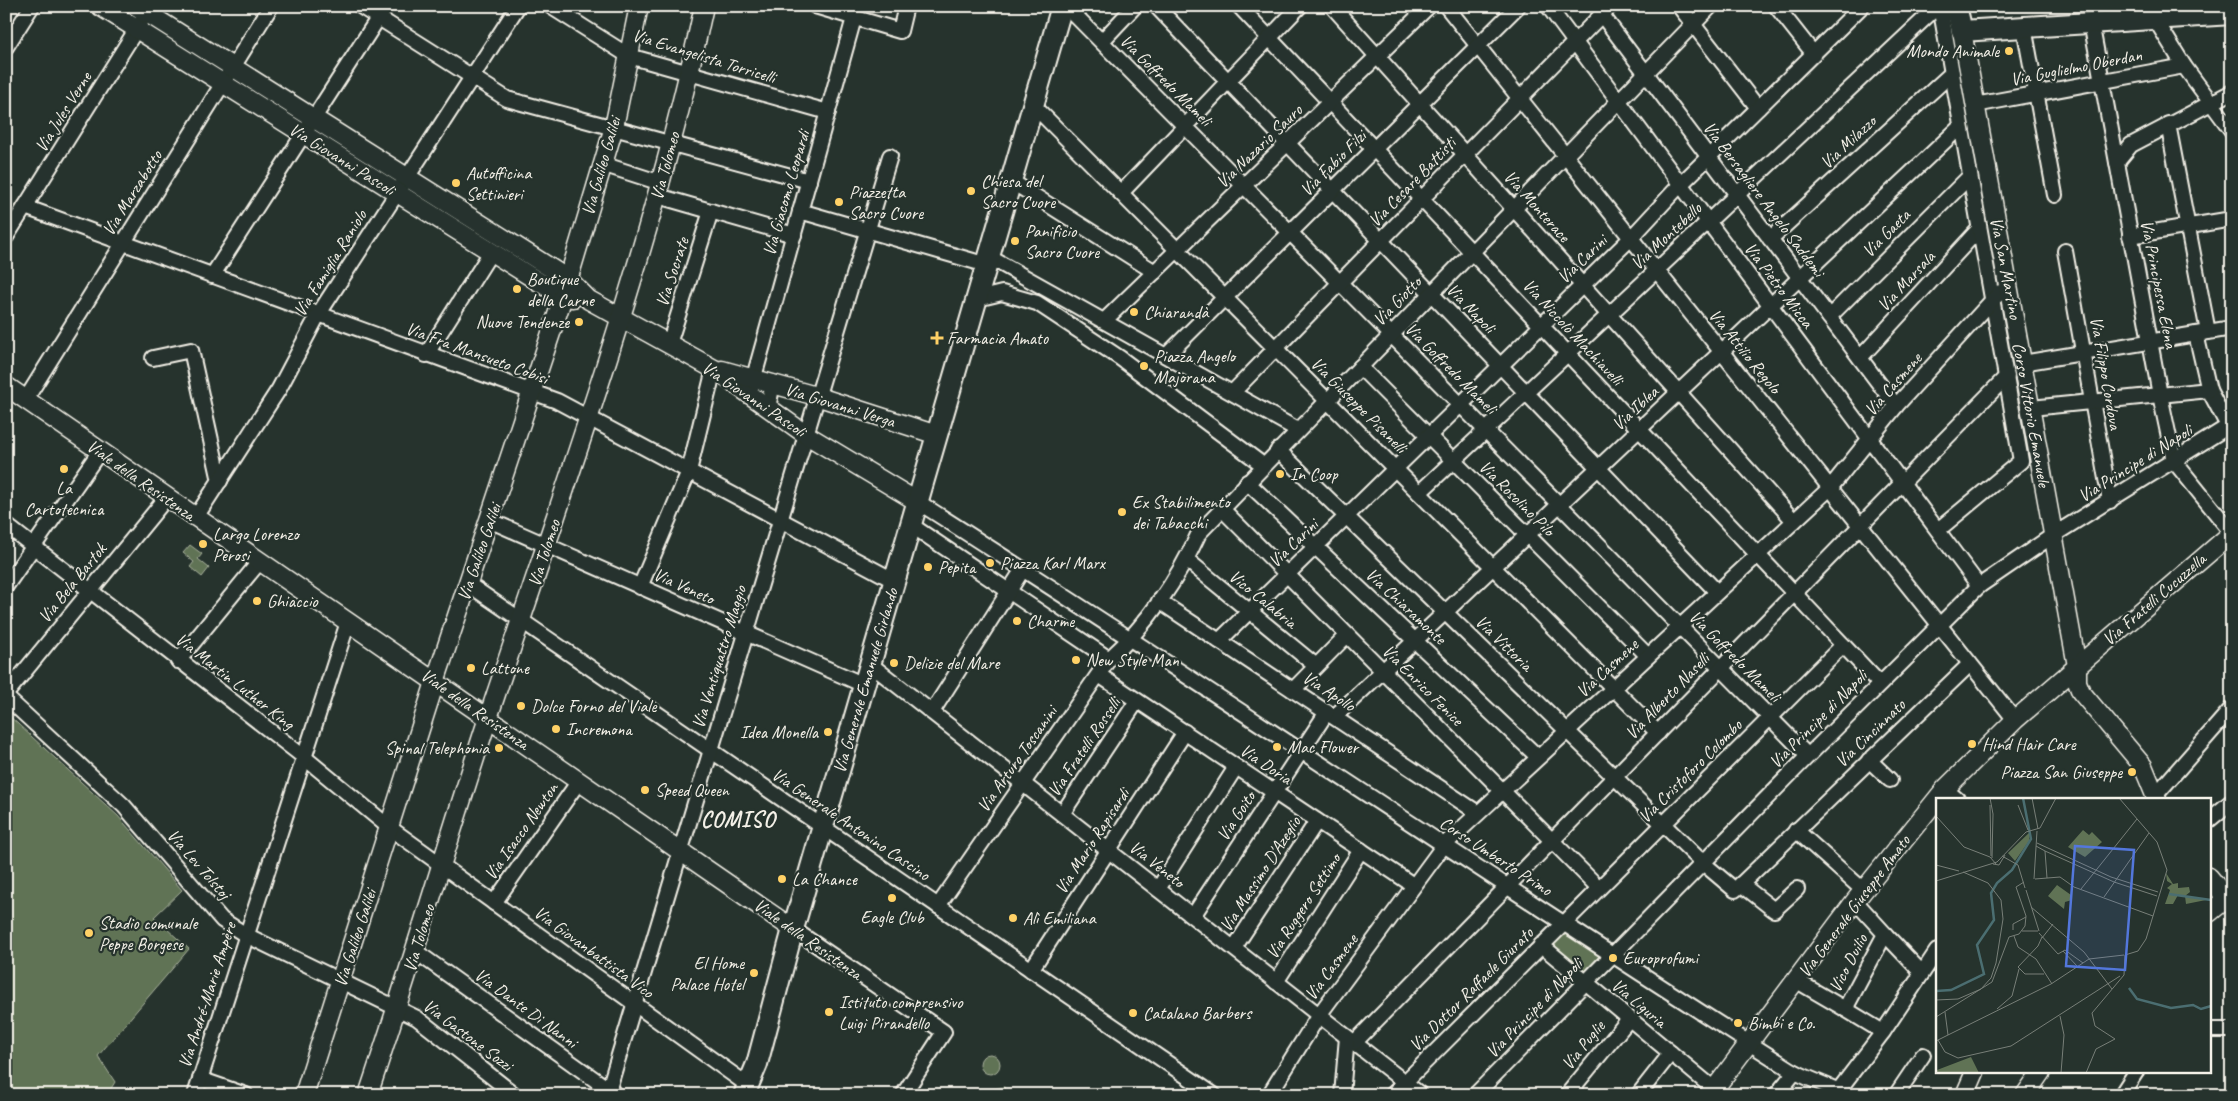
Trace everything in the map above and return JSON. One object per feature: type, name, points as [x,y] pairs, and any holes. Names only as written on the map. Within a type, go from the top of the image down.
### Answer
[{"type":"main road","name":"Via Generale Emanuele Girlando","points":[[747,1090],[1062,6]]},
{"type":"main road","name":"Corso Vittorio Emanuele","points":[[1956,6],[1962,31]]},
{"type":"main road","points":[[1962,31],[2232,14]]},
{"type":"street","points":[[6,47],[32,6]]},
{"type":"street","name":"Via Giovanni Pascoli","points":[[100,6],[563,297],[589,300]]},
{"type":"street","name":"Via Marzabotto","points":[[26,399],[271,6]]},
{"type":"street","points":[[360,6],[382,12],[472,77],[507,99],[809,181]]},
{"type":"street","name":"Via Famiglia Raniolo","points":[[196,517],[279,389],[318,315],[518,6]]},
{"type":"street","name":"Via Evangelista Torricelli","points":[[550,6],[629,56],[828,112]]},
{"type":"street","name":"Via Galileo Galilei","points":[[304,1095],[436,682],[533,393],[563,297],[614,127],[640,6]]},
{"type":"street","name":"Via Tolomeo","points":[[372,1093],[397,1007],[488,718],[621,318],[660,190],[690,72],[704,6]]},
{"type":"street","points":[[815,6],[900,31],[906,6]]},
{"type":"street","name":"Via Goffredo Mameli","points":[[1066,6],[1808,756]]},
{"type":"street","points":[[1102,41],[1135,6]]},
{"type":"street","name":"Via Napoli","points":[[1156,6],[1717,592]]},
{"type":"street","name":"Via Niccolò Machiavelli","points":[[1239,6],[1880,684]]},
{"type":"street","points":[[1121,193],[1300,6]]},
{"type":"street","name":"Via Monterace","points":[[1332,6],[1794,521]]},
{"type":"street","name":"Via Nazario Sauro","points":[[1109,317],[1429,6]]},
{"type":"street","name":"Via Attilio Regolo","points":[[1446,6],[2015,720]]},
{"type":"street","name":"Via Fabio Filzi","points":[[1171,351],[1518,6]]},
{"type":"street","name":"Via Pietro Micca","points":[[1548,6],[1980,586]]},
{"type":"street","points":[[1679,6],[1758,108]]},
{"type":"street","name":"Via Giotto","points":[[1132,638],[1187,560],[1199,533],[1711,6]]},
{"type":"street","points":[[1776,6],[1813,53]]},
{"type":"street","name":"Via Carini","points":[[1219,641],[1631,238],[1680,185],[1862,6]]},
{"type":"street","name":"Via San Martino","points":[[1938,530],[2021,461],[2007,376],[1997,296],[1979,229],[1939,6]]},
{"type":"street","name":"Via Montebello","points":[[1419,493],[1939,6]]},
{"type":"street","name":"Via Giovanni Pascoli","points":[[144,9],[568,279],[589,300],[714,369],[805,434],[918,502]]},
{"type":"street","name":"Via Jules Verne","points":[[6,237],[136,29],[144,9]]},
{"type":"street","name":"Via Cesare Battisti","points":[[1236,388],[1606,10]]},
{"type":"street","name":"Via Bersagliere Angelo Saddemi","points":[[1606,10],[1646,73],[1896,406]]},
{"type":"street","points":[[212,276],[382,12]]},
{"type":"street","name":"Via Giacomo Leopardi","points":[[754,377],[854,18]]},
{"type":"street","points":[[2155,19],[2184,66],[2232,131]]},
{"type":"street","name":"Via Principessa Elena","points":[[2091,22],[2174,461],[2232,533]]},
{"type":"street","points":[[2024,27],[2054,195]]},
{"type":"street","name":"Corso Vittorio Emanuele","points":[[1962,31],[2055,534],[2077,666],[2077,682],[2081,692],[2143,766],[2155,798]]},
{"type":"street","name":"Via Guglielmo Oberdan","points":[[1975,105],[2184,66]]},
{"type":"street","name":"Via Milazzo","points":[[1770,239],[1952,73]]},
{"type":"street","points":[[2117,162],[2131,145],[2232,92]]},
{"type":"street","name":"Via Giuseppe Pisanelli","points":[[1033,105],[1658,733]]},
{"type":"street","points":[[2168,124],[2189,226],[2210,390],[2230,425]]},
{"type":"street","name":"Via Iblea","points":[[1330,715],[1383,671],[1961,126]]},
{"type":"street","name":"Via Ventiquattro Maggio","points":[[610,1093],[634,1004],[890,156]]},
{"type":"street","points":[[602,164],[711,211],[794,235]]},
{"type":"street","name":"Via Gaeta","points":[[1829,317],[1970,176]]},
{"type":"street","points":[[1011,181],[1155,272]]},
{"type":"street","name":"Via Fra Mansueto Cobisi","points":[[25,207],[426,355],[557,401],[895,581]]},
{"type":"street","name":"Via Socrate","points":[[669,344],[711,211]]},
{"type":"street","points":[[800,211],[988,261],[1109,317],[1236,388],[1298,430]]},
{"type":"street","points":[[2130,236],[2232,219]]},
{"type":"street","name":"Via Marsala","points":[[1860,358],[1979,229]]},
{"type":"street","name":"Via Filippo Cordova","points":[[2065,251],[2110,501]]},
{"type":"street","points":[[426,355],[491,252]]},
{"type":"street","points":[[977,299],[1002,293],[1037,304],[1120,358],[1263,465]]},
{"type":"street","name":"Via Casmene","points":[[1269,1095],[1320,1015],[1444,845],[1830,488],[1896,406],[1997,296]]},
{"type":"street","points":[[2022,362],[2232,328]]},
{"type":"street","points":[[153,358],[191,350],[220,481]]},
{"type":"street","name":"Via Rosolino Pilo","points":[[1360,367],[1648,656]]},
{"type":"street","points":[[640,587],[689,471],[714,369]]},
{"type":"street","name":"Via Giovanni Verga","points":[[714,369],[754,377],[937,435]]},
{"type":"street","name":"Via Alberto Naselli","points":[[1351,1040],[1508,886],[2007,376]]},
{"type":"street","points":[[768,408],[773,384]]},
{"type":"street","name":"Viale della Resistenza","points":[[6,387],[944,1032],[904,1095]]},
{"type":"street","points":[[2031,408],[2210,390]]},
{"type":"street","name":"Via Principe di Napoli","points":[[1475,1095],[1808,756],[1939,624],[1980,586],[2055,534],[2230,425]]},
{"type":"street","name":"Via Vittoria","points":[[1278,450],[1703,862]]},
{"type":"street","points":[[6,586],[100,451]]},
{"type":"street","name":"Via Chiaramonte","points":[[1247,482],[1538,757]]},
{"type":"street","name":"Via Bela Bartok","points":[[6,695],[167,497]]},
{"type":"street","name":"Corso Umberto Primo","points":[[918,502],[1132,638],[1612,956],[1794,1072],[1840,1093]]},
{"type":"street","name":"Via Enrico Fenice","points":[[1222,508],[1599,888]]},
{"type":"street","name":"Via Veneto","points":[[489,520],[864,685]]},
{"type":"street","name":"Via Martin Luther King","points":[[6,525],[91,590],[178,661],[305,758],[390,828],[442,866]]},
{"type":"street","points":[[911,525],[1006,596],[1109,659]]},
{"type":"street","name":"Via Fratelli Cucuzzella","points":[[2077,666],[2232,533]]},
{"type":"street","name":"Vico Calabria","points":[[1187,560],[1316,666]]},
{"type":"street","points":[[178,661],[260,561]]},
{"type":"street","points":[[932,712],[1023,569]]},
{"type":"street","name":"Via Generale Antonino Cascino","points":[[468,584],[1214,1095]]},
{"type":"street","name":"Via Apollo","points":[[1159,601],[1478,813]]},
{"type":"street","name":"Via André-Marie Ampère","points":[[195,1095],[348,622]]},
{"type":"street","points":[[1293,690],[1347,635]]},
{"type":"street","name":"Via Arturo Toscanini","points":[[938,906],[1109,659],[1132,638]]},
{"type":"street","name":"Via Cristoforo Colombo","points":[[1564,923],[1843,645]]},
{"type":"street","name":"Via Veneto","points":[[870,664],[1421,1095]]},
{"type":"street","name":"Via Cincinnato","points":[[1741,884],[1970,664]]},
{"type":"street","name":"Via Generale Giuseppe Amato","points":[[1952,794],[2015,720],[2077,666]]},
{"type":"street","name":"Via Doria","points":[[1099,675],[1413,885]]},
{"type":"street","name":"Via Lev Tolstoj","points":[[6,695],[124,806],[222,920],[246,935],[397,1007]]},
{"type":"street","name":"Via Fratelli Rosselli","points":[[1062,814],[1137,701]]},
{"type":"street","points":[[2155,798],[2232,708]]},
{"type":"street","name":"Via Goito","points":[[1193,916],[1274,792],[1330,715]]},
{"type":"street","name":"Via Mario Rapisardi","points":[[1030,970],[1184,732]]},
{"type":"street","points":[[1869,760],[1890,780]]},
{"type":"street","points":[[1158,889],[1236,767]]},
{"type":"street","name":"Via Isacco Newton","points":[[494,903],[580,781]]},
{"type":"street","points":[[2210,819],[2232,801]]},
{"type":"street","name":"Via Generale Giuseppe Amato","points":[[1712,1092],[1859,896],[1936,812]]},
{"type":"street","name":"Via Massimo D'Azeglio","points":[[1234,948],[1317,821]]},
{"type":"street","points":[[1796,830],[1859,896]]},
{"type":"street","name":"Via Ruggero Settimo","points":[[1276,982],[1361,850]]},
{"type":"street","points":[[1703,862],[1735,890],[1741,884],[1774,910],[1796,889]]},
{"type":"street","name":"Via Giovanbattista Vico","points":[[442,866],[634,1004],[747,1090]]},
{"type":"street","points":[[2210,878],[2230,899],[2210,912]]},
{"type":"street","name":"Vico Duilio","points":[[1859,896],[1885,934],[1922,973]]},
{"type":"street","name":"Via Dottor Raffaele Giurato","points":[[1392,1095],[1564,923]]},
{"type":"street","name":"Vico Duilio","points":[[1845,1009],[1885,934]]},
{"type":"street","name":"Via Liguria","points":[[1541,945],[1671,1054],[1712,1092]]},
{"type":"street","name":"Via Dante Di Nanni","points":[[415,951],[610,1093]]},
{"type":"street","points":[[1840,1093],[1936,952]]},
{"type":"street","name":"Vico Duilio","points":[[1797,981],[1883,1032]]},
{"type":"street","name":"Via Gastone Sozzi","points":[[397,1007],[417,1018],[514,1095]]},
{"type":"street","name":"Via Puglie","points":[[1567,1095],[1629,1018]]},
{"type":"street","points":[[2210,1030],[2232,1030]]},
{"type":"street","points":[[1342,1095],[1351,1040]]},
{"type":"street","points":[[1638,1095],[1671,1054]]},
{"type":"street","points":[[1896,1095],[1923,1055]]},
{"type":"street","points":[[1776,1095],[1794,1072]]},
{"type":"street","points":[[1965,1095],[1975,1074]]},
{"type":"street","points":[[2026,1095],[2041,1074]]},
{"type":"street","points":[[2121,1094],[2135,1074]]},
{"type":"street","points":[[200,1079],[246,1095]]},
{"type":"green space","points":[[190,545],[202,554],[198,559],[209,568],[202,577],[190,567],[194,562],[183,553]]},
{"type":"green space","name":"Stadio comunale Peppe Borgese","points":[[6,713],[118,816],[182,890],[154,917],[189,949],[98,1056],[115,1082],[107,1095],[6,1095]]},
{"type":"green space","points":[[1564,932],[1599,956],[1583,973],[1551,945]]},
{"type":"green space","points":[[990,1054],[997,1057],[1000,1064],[997,1071],[990,1074],[983,1071],[980,1064],[983,1057]]},
{"type":"green space","points":[[1005,1087],[1006,1095],[958,1095]]},
{"type":"place","name":"Mondo Animale","points":[[2009,51]]},
{"type":"place","name":"Autofficina Settinieri","points":[[456,183]]},
{"type":"place","name":"Chiesa del Sacro Cuore","points":[[971,191]]},
{"type":"place","name":"Piazzetta Sacro Cuore","points":[[839,202]]},
{"type":"place","name":"Panificio Sacro Cuore","points":[[1015,241]]},
{"type":"place","name":"Boutique della Carne","points":[[517,289]]},
{"type":"place","name":"Chiarandà","points":[[1134,312]]},
{"type":"place","name":"Nuove Tendenze","points":[[579,322]]},
{"type":"place","name":"Farmacia Amato","points":[[937,338]]},
{"type":"place","name":"Piazza Angelo Majorana","points":[[1144,366]]},
{"type":"place","name":"La Cartotecnica","points":[[64,469]]},
{"type":"place","name":"In Coop","points":[[1280,474]]},
{"type":"place","name":"Ex Stabilimento dei Tabacchi","points":[[1122,512]]},
{"type":"place","name":"Largo Lorenzo Perosi","points":[[203,544]]},
{"type":"place","name":"Piazza Karl Marx","points":[[990,563]]},
{"type":"place","name":"Pepita","points":[[928,567]]},
{"type":"place","name":"Ghiaccio","points":[[257,601]]},
{"type":"place","name":"Charme","points":[[1017,621]]},
{"type":"place","name":"New Style Man","points":[[1076,660]]},
{"type":"place","name":"Delizie del Mare","points":[[894,663]]},
{"type":"place","name":"Lattone","points":[[471,668]]},
{"type":"place","name":"Dolce Forno del Viale","points":[[521,706]]},
{"type":"place","name":"Incremona","points":[[556,729]]},
{"type":"place","name":"Idea Monella","points":[[828,732]]},
{"type":"place","name":"Hind Hair Care","points":[[1972,744]]},
{"type":"place","name":"Mac Flower","points":[[1277,747]]},
{"type":"place","name":"Spinal Telephonia","points":[[499,748]]},
{"type":"place","name":"Piazza San Giuseppe","points":[[2132,772]]},
{"type":"place","name":"Speed Queen","points":[[645,790]]},
{"type":"place","name":"La Chance","points":[[782,879]]},
{"type":"place","name":"Eagle Club","points":[[892,898]]},
{"type":"place","name":"Alì Emiliana","points":[[1013,918]]},
{"type":"place","name":"Stadio comunale Peppe Borgese","points":[[89,933]]},
{"type":"place","name":"Europrofumi","points":[[1613,958]]},
{"type":"place","name":"El Home Palace Hotel","points":[[754,973]]},
{"type":"place","name":"Istituto comprensivo Luigi Pirandello","points":[[829,1012]]},
{"type":"place","name":"Catalano Barbers","points":[[1133,1013]]},
{"type":"place","name":"Bimbi e Co.","points":[[1738,1023]]},
{"type":"district","name":"COMISO","points":[[738,819]]}]
